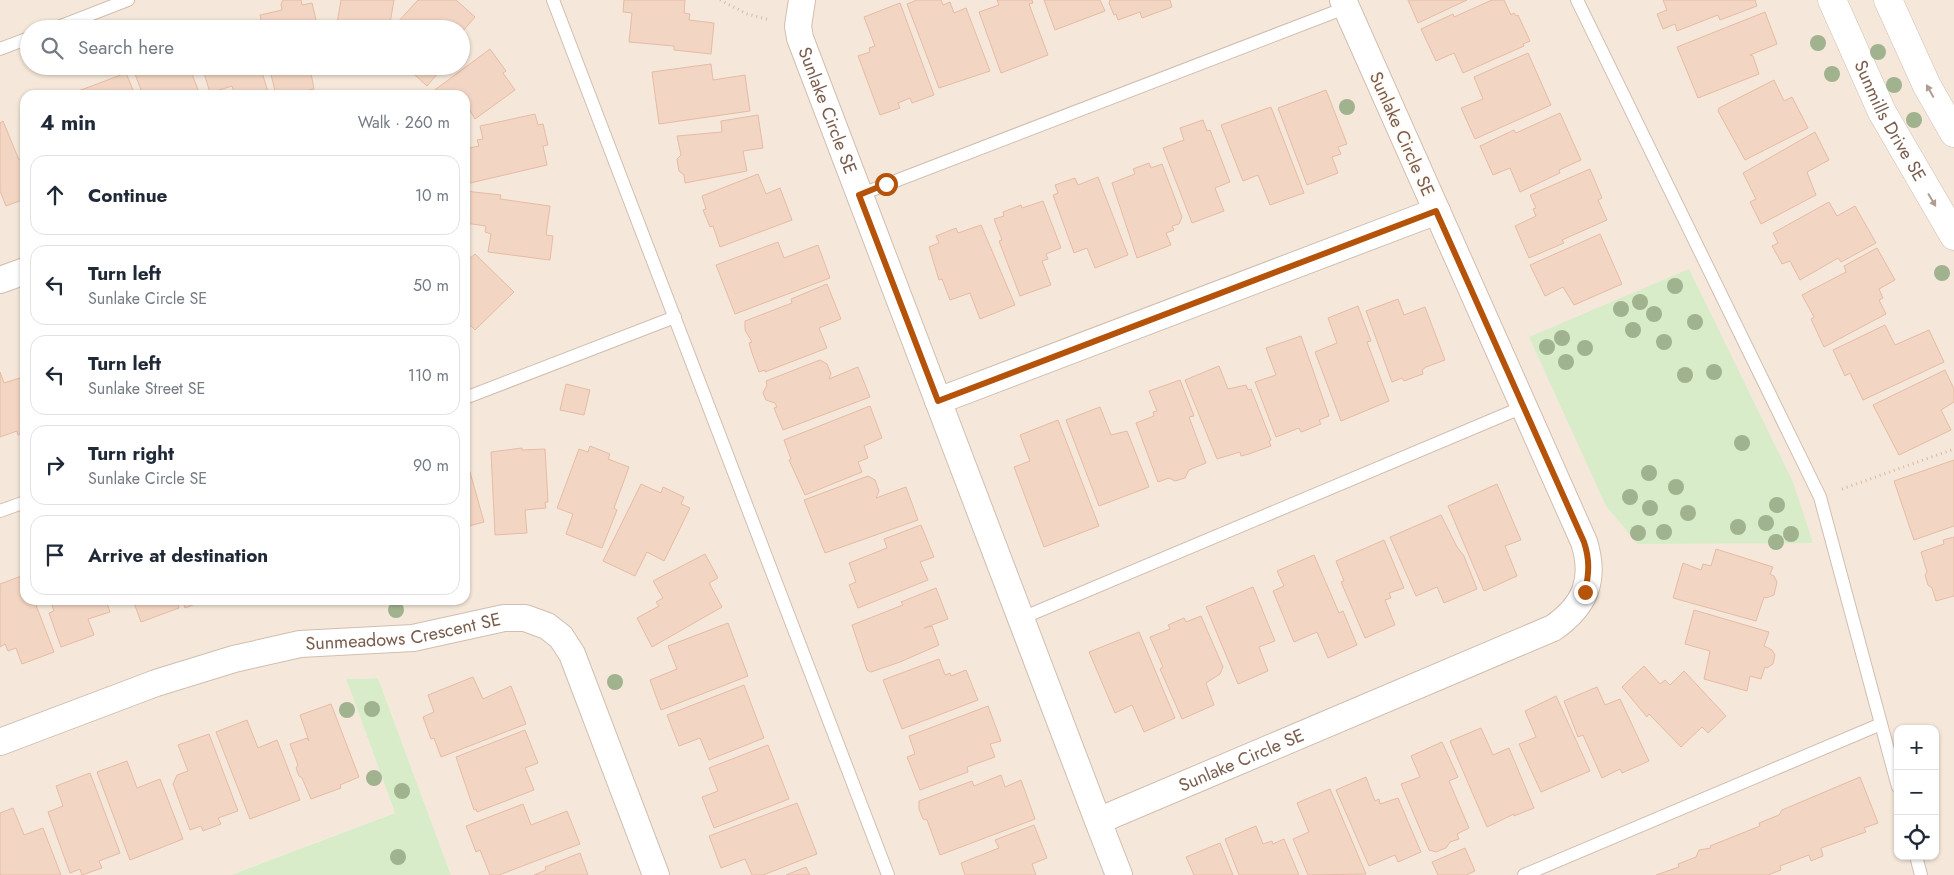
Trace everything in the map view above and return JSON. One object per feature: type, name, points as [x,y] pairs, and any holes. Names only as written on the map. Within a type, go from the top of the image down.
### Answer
[{"type":"street","name":"Sunlake Circle SE","points":[[802,0],[798,26],[800,38],[1098,821],[1553,628],[1568,618],[1580,604],[1585,592],[1589,571],[1588,556],[1344,4]]},
{"type":"street","name":"Sunmills Drive SE","points":[[1832,0],[1882,112],[1954,236]]},
{"type":"street","points":[[1888,0],[1927,86],[1954,134]]},
{"type":"street","points":[[938,401],[1436,211]]},
{"type":"street","points":[[0,280],[20,273]]},
{"type":"street","name":"Sunmeadows Crescent SE","points":[[0,742],[156,683],[234,659],[300,644],[414,638],[504,618],[525,618],[547,626],[561,637],[572,654],[656,875]]},
{"type":"street","points":[[1098,821],[1119,875]]},
{"type":"lane","points":[[76,20],[128,0]]},
{"type":"lane","points":[[553,0],[888,875]]},
{"type":"lane","points":[[1578,0],[1820,497],[1894,772]]},
{"type":"lane","points":[[859,195],[1344,4]]},
{"type":"lane","points":[[0,49],[20,41]]},
{"type":"lane","points":[[470,396],[675,318]]},
{"type":"lane","points":[[1022,618],[1523,407]]},
{"type":"lane","points":[[0,511],[20,504]]},
{"type":"lane","points":[[1524,875],[1881,724]]},
{"type":"lane","points":[[1917,860],[1921,875]]},
{"type":"path","points":[[720,0],[747,14],[798,26]]},
{"type":"path","points":[[1820,497],[1954,449]]},
{"type":"shaded area","points":[[0,0],[1954,0],[1954,875],[451,875],[378,678],[346,679],[395,813],[231,875],[0,875]]},
{"type":"green space","points":[[1689,269],[1793,482],[1813,543],[1638,544],[1606,506],[1529,337]]},
{"type":"green space","points":[[378,678],[451,875],[231,875],[395,813],[346,679]]},
{"type":"building","points":[[283,0],[301,0],[302,5],[312,3],[316,20],[261,20],[260,15],[282,10],[281,4]]},
{"type":"building","points":[[341,0],[394,0],[391,20],[338,20]]},
{"type":"building","points":[[418,0],[456,0],[475,17],[470,23],[470,20],[400,20]]},
{"type":"building","points":[[624,0],[685,0],[684,13],[690,14],[689,20],[714,23],[711,54],[674,50],[674,46],[629,42],[632,13],[623,12]]},
{"type":"building","points":[[917,0],[941,0],[943,5],[950,2],[954,13],[966,8],[990,71],[939,88],[907,4]]},
{"type":"building","points":[[997,0],[1032,0],[1033,3],[1029,4],[1048,55],[1001,73],[979,12],[999,5]]},
{"type":"building","points":[[1044,0],[1100,0],[1105,11],[1055,30]]},
{"type":"building","points":[[1110,0],[1170,0],[1172,7],[1142,18],[1140,12],[1118,20],[1109,3]]},
{"type":"building","points":[[1408,0],[1467,0],[1418,23]]},
{"type":"building","points":[[1492,0],[1504,0],[1511,15],[1514,13],[1516,16],[1518,15],[1530,41],[1523,44],[1524,46],[1463,73],[1454,53],[1436,61],[1421,29],[1453,14],[1454,17]]},
{"type":"building","points":[[1663,0],[1755,0],[1757,6],[1720,20],[1718,15],[1677,31],[1675,24],[1663,29],[1657,14],[1667,10]]},
{"type":"building","points":[[900,3],[934,95],[912,103],[910,98],[898,103],[900,108],[880,115],[858,56],[870,52],[869,48],[875,46],[864,17]]},
{"type":"building","points":[[1765,12],[1777,44],[1750,55],[1753,56],[1759,74],[1698,98],[1677,47]]},
{"type":"building","points":[[490,49],[506,71],[503,73],[515,90],[475,119],[470,111],[470,90],[435,90],[455,75],[470,75],[470,64]]},
{"type":"building","points":[[1528,53],[1551,105],[1475,139],[1461,108],[1483,99],[1474,77]]},
{"type":"building","points":[[711,64],[713,80],[745,75],[750,111],[659,124],[652,72]]},
{"type":"building","points":[[121,75],[127,75],[133,90],[81,90]]},
{"type":"building","points":[[135,75],[192,75],[198,90],[141,90]]},
{"type":"building","points":[[205,75],[263,75],[267,90],[233,90],[232,86],[219,90],[209,90]]},
{"type":"building","points":[[271,75],[311,75],[314,89],[275,90]]},
{"type":"building","points":[[415,75],[436,75],[427,86]]},
{"type":"building","points":[[1774,80],[1784,101],[1792,97],[1808,128],[1745,160],[1718,111],[1719,108]]},
{"type":"building","points":[[1326,90],[1347,144],[1338,147],[1341,154],[1332,157],[1338,173],[1307,185],[1278,108]]},
{"type":"building","points":[[1271,107],[1304,193],[1270,205],[1258,175],[1243,181],[1221,125]]},
{"type":"building","points":[[1560,113],[1581,160],[1559,170],[1560,173],[1520,192],[1510,168],[1493,175],[1480,146],[1514,130],[1516,133]]},
{"type":"building","points":[[535,114],[538,125],[543,124],[548,145],[543,146],[547,165],[470,183],[470,148],[479,146],[477,140],[483,139],[480,126]]},
{"type":"building","points":[[758,115],[763,148],[743,151],[747,171],[685,183],[684,175],[679,171],[677,159],[681,155],[677,136],[722,132],[721,121]]},
{"type":"building","points":[[1203,120],[1207,131],[1210,130],[1230,182],[1215,188],[1224,211],[1192,223],[1163,148],[1184,140],[1180,128]]},
{"type":"building","points":[[3,121],[20,160],[20,201],[6,206],[0,191],[0,123]]},
{"type":"building","points":[[1815,132],[1829,160],[1807,172],[1816,195],[1761,224],[1750,202],[1756,199],[1743,173]]},
{"type":"building","points":[[1149,163],[1151,168],[1162,164],[1182,217],[1179,224],[1172,226],[1174,230],[1166,233],[1171,245],[1137,258],[1112,183],[1135,174],[1133,169]]},
{"type":"building","points":[[1590,169],[1602,198],[1598,200],[1607,220],[1562,240],[1564,243],[1529,258],[1515,226],[1536,216],[1533,209],[1536,208],[1530,195]]},
{"type":"building","points":[[758,174],[766,194],[780,188],[792,220],[720,247],[713,226],[710,227],[703,210],[706,209],[702,196]]},
{"type":"building","points":[[1098,177],[1128,255],[1095,268],[1087,248],[1074,253],[1053,195],[1058,193],[1055,185],[1075,178],[1078,185]]},
{"type":"building","points":[[470,192],[501,195],[500,199],[550,206],[546,235],[553,236],[550,260],[488,252],[491,234],[485,232],[486,226],[470,224]]},
{"type":"building","points":[[1043,201],[1061,248],[1046,254],[1048,259],[1042,261],[1051,285],[1020,296],[999,241],[1002,240],[994,219],[1004,216],[1003,212],[1021,205],[1022,208]]},
{"type":"building","points":[[1829,202],[1837,216],[1855,206],[1876,243],[1841,262],[1838,258],[1800,280],[1790,261],[1782,264],[1772,246],[1778,243],[1773,233]]},
{"type":"building","points":[[981,225],[1015,305],[980,319],[970,293],[950,300],[942,279],[939,280],[929,247],[939,243],[936,236],[956,228],[958,233]]},
{"type":"building","points":[[1600,234],[1622,284],[1574,305],[1563,287],[1545,296],[1530,265]]},
{"type":"building","points":[[778,242],[784,258],[818,245],[830,278],[735,314],[716,265]]},
{"type":"building","points":[[1877,248],[1895,280],[1879,289],[1883,298],[1879,300],[1886,314],[1824,347],[1811,319],[1814,317],[1802,295],[1846,272],[1844,266]]},
{"type":"building","points":[[475,254],[514,292],[475,330],[470,325],[470,258]]},
{"type":"building","points":[[827,284],[841,319],[819,328],[827,348],[765,372],[765,370],[759,372],[749,343],[752,342],[745,330],[745,321],[792,303],[791,299]]},
{"type":"building","points":[[1398,299],[1404,315],[1425,307],[1445,360],[1426,367],[1422,370],[1423,374],[1404,381],[1402,378],[1392,382],[1366,311]]},
{"type":"building","points":[[1358,306],[1371,341],[1367,342],[1389,401],[1341,421],[1315,352],[1337,343],[1328,318]]},
{"type":"building","points":[[1885,325],[1895,345],[1929,330],[1944,362],[1863,400],[1850,373],[1845,376],[1833,350]]},
{"type":"building","points":[[1301,336],[1329,416],[1319,420],[1321,424],[1304,431],[1301,432],[1299,428],[1276,437],[1255,382],[1276,375],[1266,348]]},
{"type":"building","points":[[820,360],[827,364],[831,374],[829,379],[858,367],[870,397],[783,430],[774,408],[777,407],[775,403],[766,400],[763,393],[767,385],[766,381]]},
{"type":"building","points":[[1219,366],[1228,389],[1246,385],[1248,390],[1251,389],[1271,440],[1269,441],[1271,446],[1241,456],[1240,452],[1217,459],[1185,380]]},
{"type":"building","points":[[1945,370],[1954,389],[1954,402],[1941,410],[1951,430],[1899,455],[1873,405]]},
{"type":"building","points":[[0,372],[4,383],[20,378],[20,434],[18,435],[17,431],[0,437]]},
{"type":"building","points":[[1180,380],[1194,416],[1189,417],[1206,463],[1189,470],[1185,478],[1175,481],[1169,478],[1158,482],[1136,423],[1154,416],[1153,412],[1157,411],[1149,391]]},
{"type":"building","points":[[566,384],[590,390],[584,415],[560,410]]},
{"type":"building","points":[[870,406],[882,438],[864,446],[868,458],[858,462],[862,472],[805,495],[789,460],[791,459],[784,440]]},
{"type":"building","points":[[1100,407],[1111,435],[1127,431],[1149,487],[1099,506],[1066,420]]},
{"type":"building","points":[[1058,420],[1099,526],[1044,547],[1014,467],[1030,461],[1020,435]]},
{"type":"building","points":[[590,446],[610,454],[608,459],[629,467],[614,508],[617,510],[602,548],[566,534],[573,514],[557,508],[579,449],[588,452]]},
{"type":"building","points":[[522,448],[522,450],[545,449],[548,502],[545,502],[546,508],[525,510],[527,533],[495,535],[491,452]]},
{"type":"building","points":[[1954,460],[1954,526],[1914,540],[1894,481]]},
{"type":"building","points":[[470,472],[484,522],[470,526]]},
{"type":"building","points":[[868,476],[875,480],[879,491],[876,498],[906,487],[918,520],[825,553],[804,500]]},
{"type":"building","points":[[641,484],[661,493],[663,487],[684,497],[681,504],[690,508],[664,561],[647,552],[635,576],[603,561]]},
{"type":"building","points":[[1497,484],[1521,540],[1505,546],[1517,576],[1484,591],[1448,506]]},
{"type":"building","points":[[1441,515],[1457,547],[1464,556],[1477,589],[1444,603],[1437,587],[1416,596],[1390,537]]},
{"type":"building","points":[[921,525],[934,557],[920,562],[928,580],[858,608],[849,585],[856,582],[849,563],[887,548],[884,539]]},
{"type":"building","points":[[1954,537],[1954,596],[1936,601],[1932,588],[1928,585],[1925,575],[1927,572],[1921,552],[1944,544],[1943,540]]},
{"type":"building","points":[[1384,540],[1404,588],[1389,593],[1391,598],[1385,600],[1395,625],[1365,638],[1341,582],[1344,581],[1336,561]]},
{"type":"building","points":[[1716,549],[1773,567],[1770,574],[1774,576],[1777,582],[1774,595],[1764,597],[1756,621],[1673,598],[1683,563],[1701,570],[1703,564],[1711,566]]},
{"type":"building","points":[[705,554],[718,578],[709,583],[722,607],[652,647],[637,618],[659,606],[656,602],[663,598],[653,581]]},
{"type":"building","points":[[1314,555],[1339,613],[1343,611],[1357,645],[1328,658],[1317,632],[1294,642],[1273,591],[1284,586],[1277,571]]},
{"type":"building","points":[[20,576],[20,605],[36,605],[54,652],[22,664],[16,648],[8,651],[5,644],[0,647],[0,584]]},
{"type":"building","points":[[1253,587],[1275,641],[1259,647],[1268,671],[1238,684],[1206,607]]},
{"type":"building","points":[[936,588],[948,619],[924,628],[932,626],[939,645],[900,662],[871,672],[867,670],[852,625],[903,605],[901,602]]},
{"type":"building","points":[[52,605],[108,605],[110,612],[88,619],[94,635],[61,647],[49,613],[54,611]]},
{"type":"building","points":[[135,605],[178,605],[179,608],[141,622]]},
{"type":"building","points":[[1694,610],[1769,632],[1764,646],[1772,650],[1775,655],[1773,664],[1767,668],[1765,667],[1761,679],[1750,676],[1747,691],[1704,679],[1710,651],[1685,644]]},
{"type":"building","points":[[1201,616],[1223,667],[1220,674],[1206,683],[1214,705],[1182,719],[1160,669],[1163,667],[1150,637],[1170,629],[1168,625],[1184,618],[1186,622]]},
{"type":"building","points":[[728,623],[748,676],[661,710],[650,680],[677,669],[668,646]]},
{"type":"building","points":[[1139,632],[1175,718],[1144,732],[1132,705],[1115,713],[1089,652]]},
{"type":"building","points":[[939,659],[945,675],[950,673],[951,676],[966,670],[978,700],[902,729],[883,680]]},
{"type":"building","points":[[1644,666],[1660,684],[1665,680],[1670,685],[1684,671],[1726,716],[1708,733],[1702,727],[1681,747],[1649,714],[1647,717],[1622,687]]},
{"type":"building","points":[[473,677],[483,699],[511,686],[526,724],[441,757],[434,738],[431,739],[423,717],[434,712],[428,695]]},
{"type":"building","points":[[744,685],[764,738],[709,760],[700,738],[679,746],[667,715]]},
{"type":"building","points":[[1597,687],[1605,705],[1620,699],[1649,761],[1622,773],[1620,769],[1602,778],[1583,735],[1578,737],[1564,701]]},
{"type":"building","points":[[1556,696],[1590,771],[1541,792],[1519,744],[1536,737],[1525,711]]},
{"type":"building","points":[[331,704],[359,777],[340,785],[341,788],[311,799],[302,778],[299,776],[296,768],[298,765],[290,744],[307,738],[309,741],[300,715]]},
{"type":"building","points":[[988,706],[1001,741],[990,744],[995,757],[967,767],[968,772],[920,790],[907,757],[915,754],[909,736]]},
{"type":"building","points":[[247,720],[258,748],[277,740],[300,800],[250,819],[216,732]]},
{"type":"building","points":[[1481,728],[1493,755],[1509,748],[1534,808],[1514,816],[1514,814],[1487,827],[1450,741]]},
{"type":"building","points":[[525,730],[538,763],[525,768],[534,790],[477,812],[476,809],[474,810],[456,757]]},
{"type":"building","points":[[209,734],[238,811],[218,818],[221,824],[203,831],[201,826],[190,830],[173,784],[177,775],[188,771],[178,745]]},
{"type":"building","points":[[1442,742],[1458,777],[1449,781],[1469,828],[1457,834],[1459,839],[1450,842],[1446,848],[1436,852],[1429,850],[1401,784],[1420,777],[1411,756]]},
{"type":"building","points":[[768,745],[789,799],[714,828],[702,797],[718,791],[709,768]]},
{"type":"building","points":[[127,761],[137,788],[160,779],[183,839],[130,860],[97,772]]},
{"type":"building","points":[[90,773],[120,853],[99,861],[102,868],[82,875],[80,869],[70,873],[48,812],[63,806],[56,786]]},
{"type":"building","points":[[1001,775],[1005,787],[1021,780],[1035,819],[940,855],[927,820],[923,819],[919,809],[919,801],[972,781],[974,786]]},
{"type":"building","points":[[1366,777],[1375,801],[1379,799],[1380,804],[1398,798],[1421,852],[1398,862],[1395,855],[1369,866],[1336,790]]},
{"type":"building","points":[[1860,777],[1878,823],[1864,828],[1866,832],[1821,848],[1823,856],[1811,861],[1809,855],[1780,866],[1781,870],[1768,875],[1656,875],[1679,867],[1678,864],[1696,857],[1699,850],[1711,848],[1710,846],[1760,826],[1759,823],[1779,815],[1782,810]]},
{"type":"building","points":[[1330,789],[1366,874],[1308,875],[1293,839],[1309,832],[1297,803]]},
{"type":"building","points":[[797,803],[817,854],[763,875],[752,875],[745,859],[721,868],[709,836]]},
{"type":"building","points":[[523,804],[531,825],[567,811],[580,844],[499,875],[490,875],[480,850],[476,852],[466,826]]},
{"type":"building","points":[[13,808],[24,835],[43,828],[61,875],[0,875],[0,813]]},
{"type":"building","points":[[1034,825],[1047,858],[1032,864],[1036,875],[965,875],[961,863],[999,848],[995,840]]},
{"type":"building","points":[[1256,826],[1263,844],[1272,841],[1273,844],[1284,839],[1299,875],[1239,875],[1225,839]]},
{"type":"building","points":[[1220,843],[1233,875],[1194,875],[1186,857]]},
{"type":"building","points":[[1465,848],[1475,871],[1466,875],[1438,875],[1432,862]]},
{"type":"building","points":[[580,853],[588,875],[534,875],[546,870],[545,867]]},
{"type":"building","points":[[806,867],[810,875],[786,875]]},
{"type":"route","points":[[886,184],[859,195],[938,401],[1436,211],[1584,542],[1588,556],[1589,571],[1585,592]]}]
